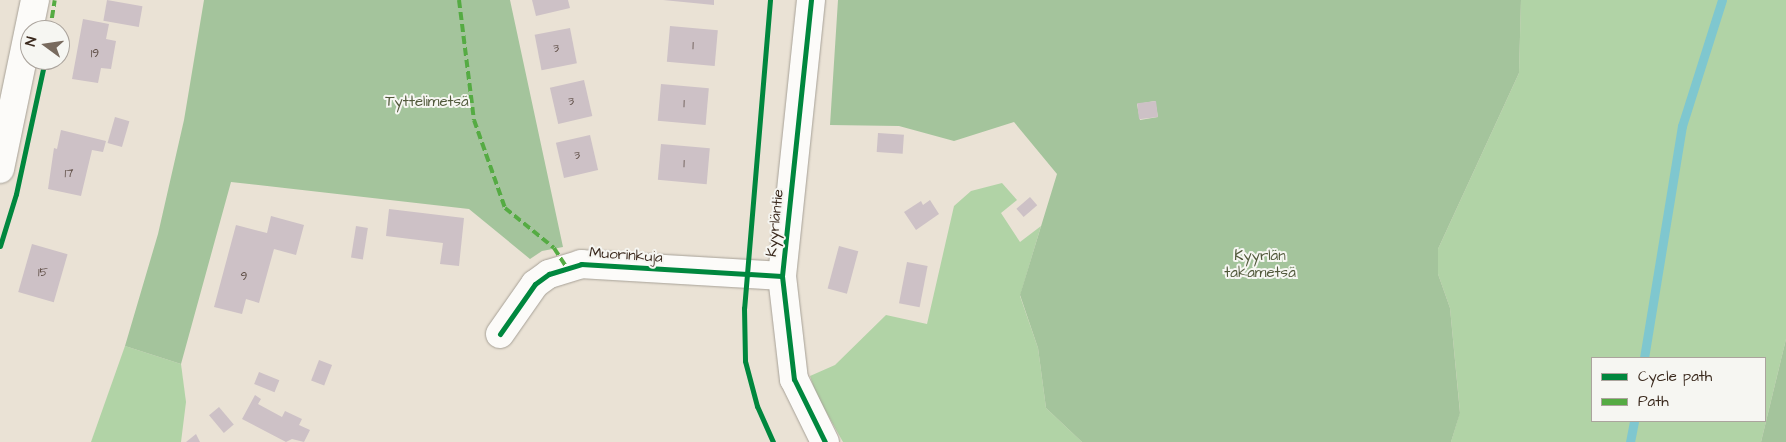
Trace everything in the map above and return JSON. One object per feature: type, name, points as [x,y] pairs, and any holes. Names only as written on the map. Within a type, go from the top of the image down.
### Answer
[{"type":"street","points":[[0,170],[35,0]]},
{"type":"street","name":"Kyyrläntie","points":[[811,0],[782,276],[794,379],[825,442]]},
{"type":"street","name":"Muorinkuja","points":[[500,334],[535,284],[549,274],[581,264],[782,276]]},
{"type":"green space","name":"Tyttelimetsä","points":[[204,0],[510,0],[563,247],[542,251],[530,259],[469,209],[231,182],[181,364],[125,346],[158,234],[184,120]]},
{"type":"green space","name":"Kyyrlän takametsä","points":[[838,0],[1521,0],[1519,73],[1438,249],[1438,274],[1450,308],[1460,413],[1451,442],[1082,442],[1046,408],[1038,348],[1020,295],[1057,174],[1014,122],[954,141],[899,126],[830,125]],"holes":[[[1155,101],[1158,117],[1140,120],[1137,104]]]},
{"type":"green space","points":[[1521,0],[1786,0],[1786,339],[1766,421],[1766,357],[1591,357],[1591,422],[1766,422],[1761,442],[1451,442],[1460,412],[1450,308],[1438,274],[1438,249],[1519,73]]},
{"type":"green space","points":[[1002,183],[1017,200],[1001,213],[1020,242],[1041,226],[1020,296],[1038,348],[1046,408],[1082,442],[843,442],[816,394],[810,376],[835,365],[886,315],[927,324],[954,206],[971,191]]},
{"type":"green space","points":[[1786,339],[1786,442],[1761,442]]},
{"type":"green space","points":[[125,346],[181,364],[186,402],[181,442],[91,442]]},
{"type":"building","points":[[107,0],[142,6],[139,27],[103,21]]},
{"type":"building","points":[[532,0],[568,0],[570,8],[536,16]]},
{"type":"building","points":[[663,0],[714,0],[714,5]]},
{"type":"building","points":[[83,19],[109,24],[106,39],[116,41],[111,69],[101,68],[98,83],[72,79]]},
{"type":"building","points":[[670,26],[718,30],[715,66],[667,62]]},
{"type":"building","points":[[570,28],[577,63],[542,70],[535,35]]},
{"type":"building","points":[[584,80],[592,116],[558,124],[550,88]]},
{"type":"building","points":[[661,84],[709,88],[706,125],[658,121]]},
{"type":"building","points":[[1156,101],[1158,117],[1139,119],[1137,103]]},
{"type":"building","points":[[115,117],[129,121],[122,147],[108,143]]},
{"type":"building","points":[[61,130],[106,141],[103,152],[92,150],[81,196],[48,189],[54,148],[57,149]]},
{"type":"building","points":[[878,133],[904,135],[903,154],[877,152]]},
{"type":"building","points":[[590,135],[598,170],[564,178],[556,143]]},
{"type":"building","points":[[661,144],[710,148],[707,184],[658,180]]},
{"type":"building","points":[[1030,197],[1037,205],[1024,217],[1016,209]]},
{"type":"building","points":[[930,200],[939,214],[916,230],[904,212],[921,201],[923,205]]},
{"type":"building","points":[[389,209],[464,218],[459,266],[440,264],[443,243],[386,236]]},
{"type":"building","points":[[271,216],[304,225],[296,255],[274,249],[259,303],[246,299],[242,314],[214,307],[236,225],[267,233]]},
{"type":"building","points":[[356,226],[368,228],[363,259],[351,258]]},
{"type":"building","points":[[32,244],[68,254],[54,302],[18,292]]},
{"type":"building","points":[[839,246],[858,251],[847,294],[828,289]]},
{"type":"building","points":[[907,262],[928,266],[920,307],[899,303]]},
{"type":"building","points":[[319,360],[332,365],[324,386],[311,381]]},
{"type":"building","points":[[259,372],[279,380],[275,392],[254,384]]},
{"type":"building","points":[[255,395],[261,399],[258,404],[282,417],[285,411],[302,419],[299,425],[310,430],[304,442],[292,439],[286,442],[242,419]]},
{"type":"building","points":[[219,407],[234,425],[224,433],[209,415]]},
{"type":"building","points":[[196,434],[200,442],[186,442]]},
{"type":"waterway","points":[[1644,357],[1682,126],[1722,0]]},
{"type":"waterway","points":[[1630,442],[1634,422]]},
{"type":"marked path","points":[[52,20],[55,0]]},
{"type":"marked path","points":[[459,0],[474,120],[505,208],[554,248],[567,268]]},
{"type":"cycle path","points":[[770,0],[744,308],[745,361],[757,406],[773,442]]},
{"type":"cycle path","points":[[811,0],[782,276],[794,379],[825,442]]},
{"type":"cycle path","points":[[0,246],[16,194],[43,70]]},
{"type":"cycle path","points":[[500,334],[535,284],[549,274],[581,264],[782,276]]}]
